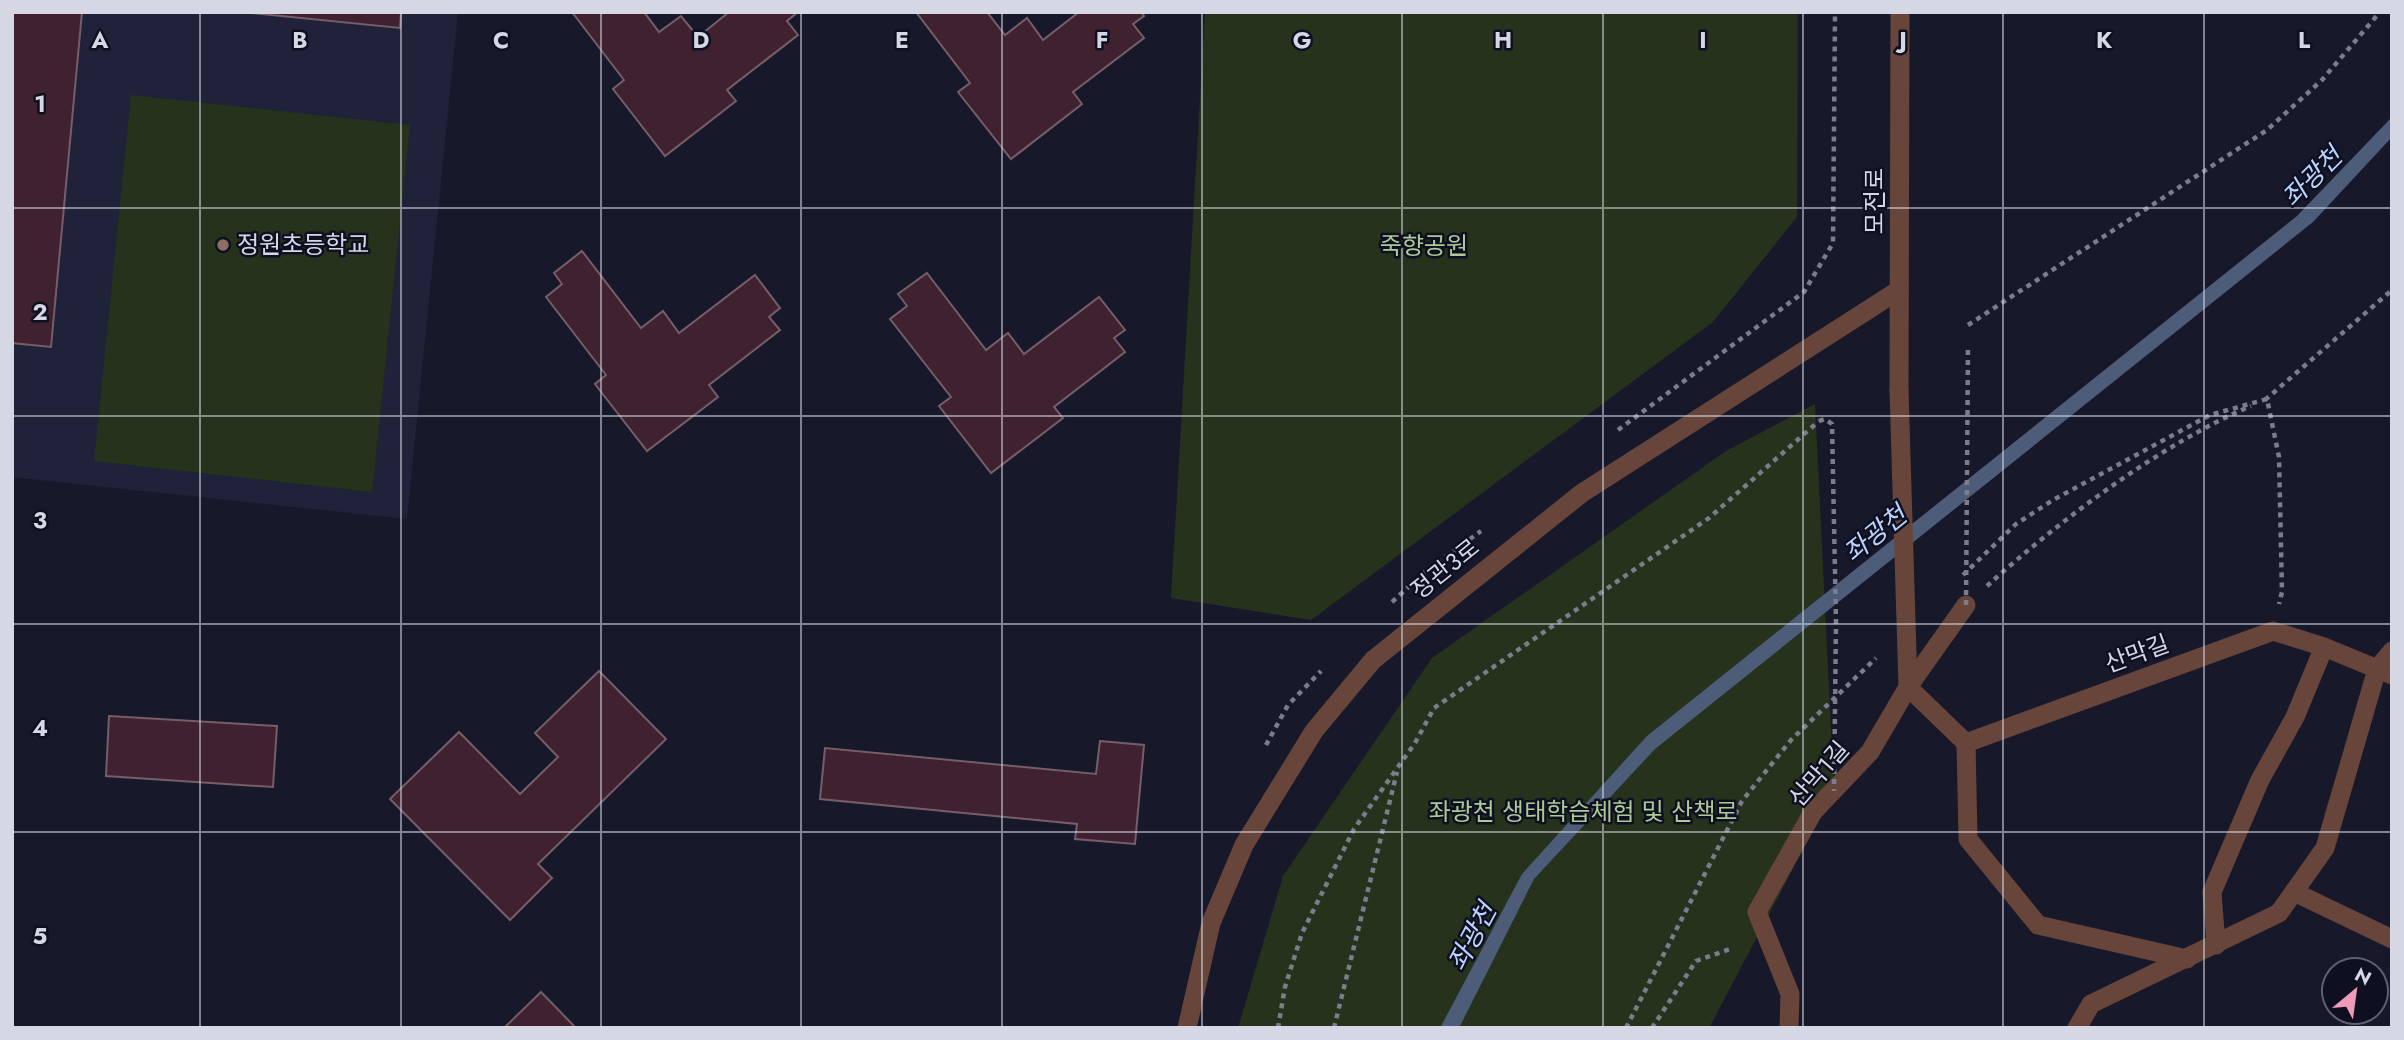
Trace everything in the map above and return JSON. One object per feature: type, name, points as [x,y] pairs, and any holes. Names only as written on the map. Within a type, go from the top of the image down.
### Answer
[{"type":"street","name":"모전로","points":[[1900,12],[1899,390],[1908,687]]},
{"type":"street","name":"정관3로","points":[[1187,1028],[1211,923],[1244,845],[1314,731],[1373,660],[1454,592],[1583,493],[1899,290]]},
{"type":"street","name":"산막1길","points":[[1789,1028],[1790,994],[1758,912],[1813,812],[1870,752],[1908,687],[1971,601]]},
{"type":"street","points":[[2273,631],[2325,647],[2384,672]]},
{"type":"street","name":"산막길","points":[[1966,743],[2273,631]]},
{"type":"street","points":[[2216,945],[2212,891],[2260,780],[2295,717],[2325,647]]},
{"type":"street","points":[[2077,1028],[2091,1004],[2279,913],[2325,848],[2392,651]]},
{"type":"street","points":[[1908,687],[1966,743],[1968,839],[2038,925],[2187,959]]},
{"type":"street","points":[[2294,892],[2392,939]]},
{"type":"path","points":[[1968,325],[2267,130],[2322,80],[2380,12]]},
{"type":"path","points":[[1985,588],[2024,553],[2109,489],[2221,419],[2267,399],[2392,290]]},
{"type":"path","points":[[1968,345],[1971,601]]},
{"type":"path","points":[[2267,399],[2279,470],[2282,592],[2273,631]]},
{"type":"path","points":[[1278,1028],[1285,987],[1302,933],[1354,829],[1398,767],[1434,708],[1709,518],[1819,421],[1825,419],[1832,424],[1836,622],[1834,791]]},
{"type":"path","points":[[1334,1028],[1398,767]]},
{"type":"path","points":[[1652,1028],[1696,961],[1733,948]]},
{"type":"shaded area","name":"정원초등학교","points":[[12,12],[458,12],[407,519],[12,477]]},
{"type":"shaded area","points":[[2392,117],[2392,137],[2313,222],[1655,749],[1534,879],[1459,1028],[1440,1028],[1522,874],[1647,736],[2297,216]]},
{"type":"green space","name":"죽향공원","points":[[1205,12],[1798,12],[1797,217],[1713,322],[1311,620],[1171,598]]},
{"type":"green space","points":[[131,95],[410,125],[372,492],[94,461]]},
{"type":"green space","name":"좌광천 생태학습체험 및 산책로","points":[[1815,404],[1834,791],[1709,1028],[1238,1028],[1283,876],[1432,658],[1726,451]]},
{"type":"building","points":[[12,12],[82,12],[51,347],[12,343]]},
{"type":"building","points":[[241,12],[401,12],[400,28]]},
{"type":"building","points":[[572,12],[644,12],[659,32],[681,16],[698,37],[729,12],[798,12],[787,21],[798,35],[727,90],[736,101],[665,156],[613,89],[624,80]]},
{"type":"building","points":[[916,12],[987,12],[1005,35],[1027,18],[1043,40],[1079,12],[1141,12],[1144,16],[1133,24],[1144,38],[1073,92],[1082,104],[1011,159],[958,92],[970,83]]},
{"type":"building","points":[[582,251],[641,328],[663,311],[679,333],[755,275],[780,308],[769,317],[780,330],[709,385],[718,397],[647,451],[595,384],[606,375],[546,297],[562,284],[554,273]]},
{"type":"building","points":[[927,273],[986,350],[1008,333],[1024,354],[1099,297],[1125,330],[1114,338],[1125,352],[1054,407],[1063,418],[991,473],[939,406],[951,397],[890,319],[907,306],[898,294]]},
{"type":"building","points":[[599,671],[666,739],[538,864],[552,878],[510,920],[390,799],[459,732],[520,794],[558,757],[535,733]]},
{"type":"building","points":[[109,716],[277,726],[273,787],[106,776]]},
{"type":"building","points":[[1100,741],[1144,745],[1135,844],[1075,839],[1077,824],[820,799],[825,748],[1096,774]]},
{"type":"building","points":[[541,992],[576,1028],[504,1028]]},
{"type":"place","name":"정원초등학교","points":[[223,245]]},
{"type":"water label","name":"좌광천","points":[[2312,177]]},
{"type":"water label","name":"좌광천","points":[[1875,534]]},
{"type":"water label","name":"좌광천","points":[[1472,937]]}]
